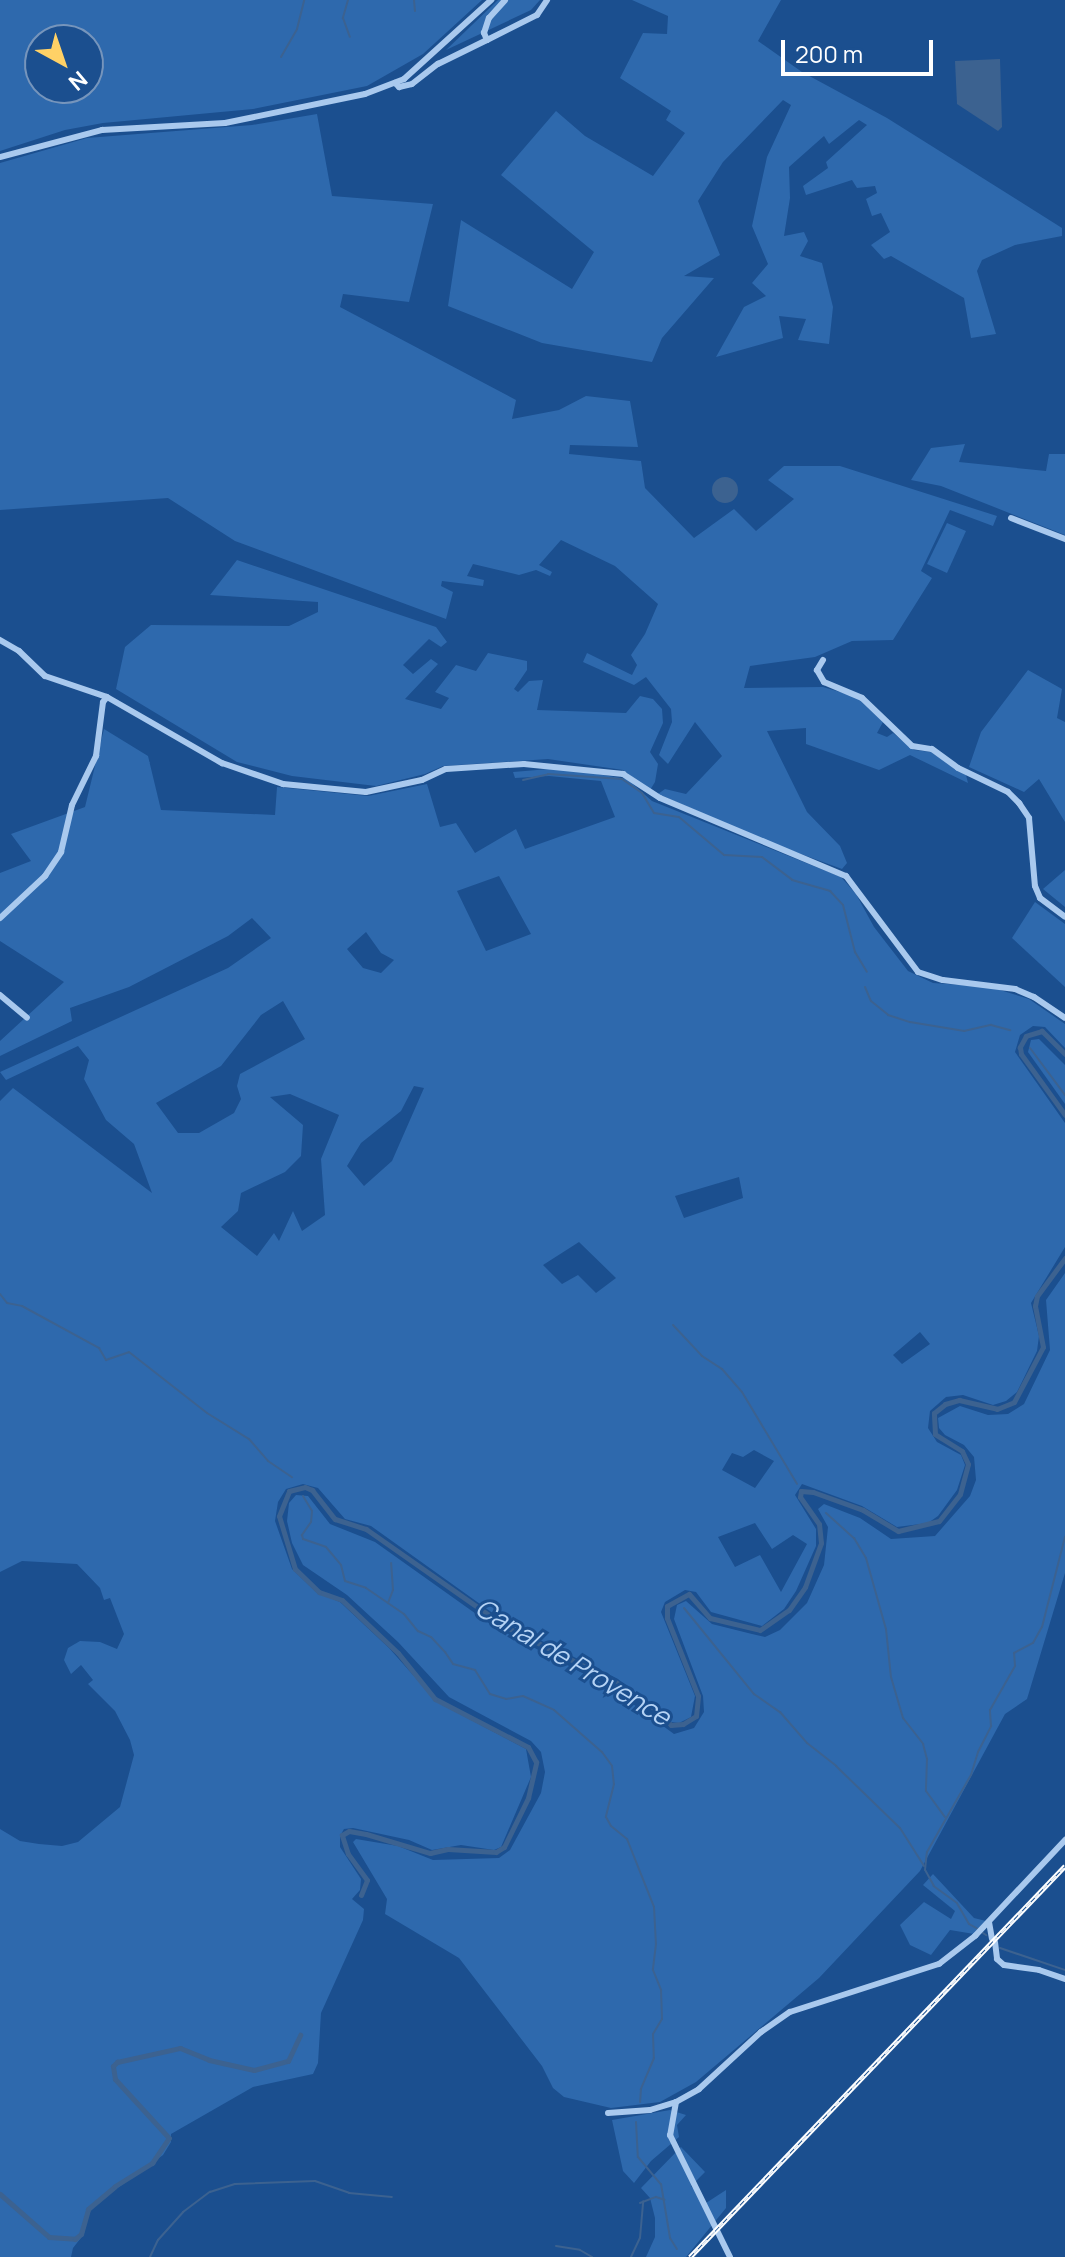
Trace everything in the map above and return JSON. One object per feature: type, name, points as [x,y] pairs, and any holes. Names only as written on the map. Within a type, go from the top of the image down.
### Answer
[{"type":"street","points":[[0,157],[102,130],[262,117],[395,83],[491,0]]},
{"type":"street","points":[[487,40],[484,33],[489,18],[505,0]]},
{"type":"street","points":[[395,83],[399,87],[412,84],[438,64],[537,15],[547,0]]},
{"type":"street","points":[[1011,518],[1065,539]]},
{"type":"street","points":[[0,640],[19,651],[45,676],[107,697],[222,763],[257,777],[296,786],[366,792],[422,780],[446,769],[511,764],[551,764],[623,774],[660,798],[846,876],[918,972],[943,980],[1015,989],[1034,997],[1065,1018]]},
{"type":"street","points":[[823,660],[817,670],[828,685],[862,698],[912,746],[932,749],[1019,803],[1029,818],[1035,886],[1040,898],[1065,917]]},
{"type":"street","points":[[0,918],[45,876],[61,852],[72,805],[96,756],[103,702],[107,697]]},
{"type":"street","points":[[0,995],[27,1018]]},
{"type":"street","points":[[608,2113],[650,2110],[676,2102],[699,2089],[780,2018],[815,2002],[939,1964],[989,1922],[1065,1840]]},
{"type":"street","points":[[989,1922],[997,1959],[1004,1965],[1039,1970],[1065,1979]]},
{"type":"street","points":[[676,2102],[670,2135],[730,2257]]},
{"type":"shaded area","points":[[0,0],[482,0],[423,54],[367,86],[253,109],[103,123],[65,130],[0,151]]},
{"type":"shaded area","points":[[498,0],[540,0],[531,10],[446,50]]},
{"type":"shaded area","points":[[632,0],[781,0],[758,41],[802,72],[887,118],[1062,228],[1062,236],[1015,245],[982,260],[977,271],[996,334],[971,338],[964,298],[891,256],[884,259],[871,245],[890,232],[881,213],[872,216],[866,199],[877,193],[875,186],[857,188],[852,180],[806,195],[803,186],[828,168],[826,162],[867,125],[859,120],[829,144],[824,136],[789,167],[790,198],[784,236],[804,232],[808,241],[800,256],[822,263],[833,307],[829,344],[798,340],[806,319],[779,316],[783,338],[716,357],[744,307],[766,296],[752,283],[768,264],[752,226],[767,157],[791,105],[783,100],[723,162],[698,201],[720,255],[684,276],[714,278],[662,338],[652,362],[542,343],[448,306],[461,220],[572,289],[594,252],[501,175],[556,111],[585,136],[653,176],[685,133],[666,120],[671,111],[620,78],[643,33],[667,34],[668,16]]},
{"type":"shaded area","points":[[1000,59],[1002,127],[998,131],[957,104],[955,61]]},
{"type":"shaded area","points":[[317,114],[332,196],[433,204],[409,302],[343,294],[340,307],[516,400],[512,419],[559,410],[586,396],[630,401],[638,447],[570,445],[569,454],[641,461],[645,488],[694,538],[734,509],[756,531],[794,499],[768,480],[784,466],[840,466],[997,516],[993,526],[950,510],[921,571],[932,578],[893,640],[852,641],[815,657],[750,666],[744,688],[823,687],[857,697],[883,722],[877,733],[887,737],[893,733],[914,750],[931,752],[966,775],[968,783],[910,755],[879,770],[806,744],[806,728],[767,731],[807,812],[840,846],[847,863],[842,869],[771,843],[658,794],[665,789],[686,794],[722,756],[695,722],[668,764],[659,755],[672,722],[671,709],[646,677],[634,685],[583,662],[587,653],[632,675],[637,665],[631,655],[645,634],[658,604],[615,566],[561,540],[539,565],[552,572],[550,576],[536,570],[519,575],[473,564],[467,576],[484,580],[483,586],[442,581],[441,586],[453,592],[446,619],[235,541],[168,498],[0,510],[0,163],[87,138],[252,125]]},
{"type":"shaded area","points":[[965,444],[959,462],[1046,471],[1049,454],[1065,454],[1065,535],[941,486],[911,480],[931,448]]},
{"type":"shaded area","points":[[725,477],[734,481],[738,490],[734,499],[725,503],[716,499],[712,490],[716,481]]},
{"type":"shaded area","points":[[947,523],[966,531],[947,573],[927,564]]},
{"type":"shaded area","points":[[237,560],[436,627],[447,642],[441,647],[429,639],[403,665],[413,674],[431,659],[438,664],[405,699],[441,709],[449,698],[435,692],[456,665],[476,671],[488,653],[527,661],[527,670],[514,689],[518,692],[529,681],[543,680],[537,710],[626,713],[640,696],[653,699],[662,709],[663,723],[650,752],[658,764],[655,782],[650,790],[623,770],[548,759],[443,766],[425,774],[376,786],[292,776],[237,762],[116,689],[125,647],[151,625],[289,626],[318,612],[318,602],[210,595]]},
{"type":"shaded area","points":[[1028,670],[1062,689],[1057,718],[1065,722],[1065,822],[1039,779],[1024,792],[969,767],[981,732]]},
{"type":"shaded area","points":[[104,729],[148,756],[161,810],[275,815],[277,787],[368,796],[427,784],[440,827],[456,823],[475,853],[516,829],[525,849],[615,817],[601,781],[549,776],[515,778],[513,772],[561,768],[627,779],[652,801],[841,877],[908,971],[933,983],[990,987],[1029,999],[1065,1024],[1065,1048],[1045,1027],[1033,1026],[1020,1035],[1015,1052],[1065,1123],[1065,1247],[1031,1303],[1039,1336],[1037,1351],[1017,1392],[1006,1401],[993,1405],[963,1395],[946,1397],[930,1411],[928,1428],[937,1442],[961,1455],[965,1465],[957,1490],[938,1516],[928,1523],[897,1527],[862,1506],[802,1484],[795,1495],[816,1529],[816,1546],[796,1591],[784,1609],[762,1626],[711,1612],[696,1592],[685,1590],[665,1602],[661,1612],[695,1696],[691,1717],[679,1723],[671,1722],[618,1679],[508,1624],[371,1526],[345,1519],[318,1488],[303,1484],[286,1489],[278,1502],[275,1521],[292,1569],[316,1592],[340,1602],[389,1648],[437,1702],[526,1749],[531,1777],[501,1847],[494,1850],[461,1845],[432,1850],[409,1840],[353,1828],[344,1829],[340,1847],[361,1879],[360,1890],[352,1899],[364,1909],[363,1920],[321,2013],[318,2063],[313,2074],[253,2087],[171,2134],[171,2142],[163,2155],[97,2203],[89,2213],[84,2234],[73,2248],[71,2257],[0,2257],[0,1829],[20,1841],[62,1846],[78,1842],[120,1807],[134,1755],[115,1711],[88,1684],[93,1680],[81,1665],[71,1674],[64,1660],[68,1648],[80,1641],[100,1642],[117,1649],[124,1634],[110,1598],[104,1600],[100,1588],[77,1564],[22,1561],[0,1572],[0,1101],[13,1088],[152,1193],[134,1144],[106,1120],[84,1079],[89,1060],[78,1046],[6,1080],[0,1072],[228,968],[271,938],[252,918],[228,936],[129,987],[70,1008],[72,1021],[0,1056],[0,1041],[64,982],[0,941],[0,873],[31,861],[11,834],[85,807]],"holes":[[[499,876],[531,934],[486,951],[457,891]],[[366,932],[381,953],[394,960],[381,973],[363,968],[347,949]],[[283,1001],[305,1039],[240,1074],[237,1086],[241,1099],[234,1113],[199,1133],[178,1133],[156,1103],[221,1066],[261,1015]],[[414,1086],[424,1088],[392,1161],[364,1186],[347,1166],[361,1143],[401,1111]],[[290,1094],[339,1115],[321,1159],[325,1215],[302,1231],[293,1211],[279,1241],[274,1233],[257,1256],[221,1227],[238,1211],[241,1193],[285,1172],[301,1156],[303,1125],[270,1097]],[[739,1177],[743,1198],[684,1218],[675,1196]],[[579,1242],[616,1278],[596,1293],[578,1275],[562,1284],[543,1265]],[[920,1332],[930,1344],[902,1364],[893,1355]],[[754,1450],[774,1461],[755,1488],[722,1470],[732,1453],[743,1457]],[[755,1523],[772,1549],[793,1535],[807,1544],[781,1592],[760,1555],[735,1567],[718,1537]]]},
{"type":"shaded area","points":[[1065,870],[1065,907],[1043,889]]},
{"type":"shaded area","points":[[1035,902],[1065,924],[1065,987],[1012,938]]},
{"type":"shaded area","points":[[1039,1039],[1065,1065],[1065,1104],[1028,1052],[1031,1040]]},
{"type":"shaded area","points":[[1065,1273],[1065,1573],[1027,1699],[1005,1714],[920,1871],[819,1978],[696,2082],[660,2102],[611,2108],[564,2097],[553,2088],[542,2066],[459,1958],[385,1914],[387,1899],[353,1842],[356,1839],[398,1846],[433,1860],[499,1858],[510,1850],[541,1793],[545,1772],[541,1752],[531,1741],[449,1697],[398,1642],[347,1595],[303,1565],[292,1543],[287,1521],[289,1503],[296,1495],[308,1496],[330,1524],[375,1542],[493,1626],[611,1688],[674,1734],[694,1728],[704,1712],[703,1696],[674,1619],[677,1605],[686,1601],[712,1624],[752,1634],[765,1637],[780,1630],[807,1603],[824,1565],[828,1527],[818,1509],[824,1504],[860,1518],[891,1539],[935,1536],[970,1496],[976,1480],[974,1457],[964,1445],[945,1435],[939,1428],[938,1418],[960,1406],[988,1415],[1008,1414],[1024,1404],[1050,1350],[1046,1300]]},
{"type":"shaded area","points":[[933,1874],[974,1918],[986,1921],[974,1934],[950,1930],[931,1955],[910,1945],[900,1925],[924,1902],[951,1919],[955,1911],[923,1885]]},
{"type":"shaded area","points":[[670,2110],[686,2115],[677,2125],[679,2137],[651,2161],[634,2183],[623,2171],[612,2120]]},
{"type":"shaded area","points":[[681,2147],[705,2172],[691,2186],[706,2203],[726,2190],[726,2208],[686,2257],[646,2257],[655,2237],[655,2218],[650,2198],[641,2188]]},
{"type":"waterway","points":[[281,57],[297,29],[304,0]]},
{"type":"waterway","points":[[348,0],[343,18],[350,37]]},
{"type":"waterway","points":[[414,0],[415,11]]},
{"type":"waterway","points":[[523,780],[548,774],[622,779],[642,793],[654,813],[679,817],[724,855],[762,857],[792,880],[830,891],[843,905],[855,952],[867,972]]},
{"type":"waterway","points":[[865,987],[871,1001],[888,1015],[910,1022],[964,1031],[991,1025],[1010,1030]]},
{"type":"waterway","name":"Canal de Provence","points":[[1065,1054],[1042,1031],[1026,1036],[1020,1047],[1021,1054],[1065,1115]]},
{"type":"waterway","points":[[1030,1048],[1065,1095]]},
{"type":"waterway","name":"Canal de Provence","points":[[361,1895],[367,1880],[348,1854],[342,1835],[349,1831],[366,1834],[430,1853],[448,1849],[496,1852],[504,1847],[528,1798],[536,1762],[528,1747],[435,1699],[398,1653],[342,1600],[319,1592],[295,1569],[279,1516],[289,1491],[305,1487],[312,1490],[335,1519],[366,1529],[506,1627],[614,1681],[654,1708],[671,1725],[683,1724],[696,1716],[698,1696],[667,1618],[667,1606],[689,1594],[710,1618],[760,1630],[789,1610],[805,1587],[821,1543],[819,1524],[800,1497],[801,1491],[813,1492],[863,1510],[898,1531],[939,1521],[960,1494],[968,1464],[962,1451],[935,1434],[934,1413],[945,1404],[959,1400],[997,1409],[1014,1402],[1043,1347],[1035,1306],[1037,1296],[1065,1258]]},
{"type":"waterway","points":[[0,1294],[7,1303],[22,1306],[99,1348],[106,1360],[129,1352],[207,1413],[249,1439],[268,1461],[292,1477]]},
{"type":"waterway","points":[[673,1325],[702,1356],[722,1369],[742,1392],[797,1484]]},
{"type":"waterway","points":[[303,1496],[312,1511],[311,1522],[302,1535],[303,1539],[326,1547],[341,1565],[345,1581],[366,1588],[404,1614],[418,1631],[431,1637],[453,1664],[475,1670],[490,1694],[506,1699],[523,1696],[554,1710],[602,1752],[612,1766],[614,1784],[606,1817],[611,1826],[627,1839],[654,1907],[656,1944],[653,1970],[661,1990],[662,2019],[653,2034],[654,2058],[641,2089],[640,2102]]},
{"type":"waterway","points":[[826,1513],[854,1538],[866,1558],[886,1629],[891,1677],[903,1718],[923,1744],[927,1759],[926,1791],[945,1817]]},
{"type":"waterway","points":[[978,1929],[969,1924],[957,1903],[934,1886],[925,1870],[927,1852],[971,1775],[991,1726],[990,1710],[1015,1666],[1014,1653],[1033,1643],[1042,1627],[1065,1537]]},
{"type":"waterway","points":[[388,1603],[393,1590],[391,1563]]},
{"type":"waterway","points":[[684,1608],[754,1694],[780,1712],[807,1743],[836,1766],[900,1828],[924,1866]]},
{"type":"waterway","points":[[1000,1948],[1065,1970]]},
{"type":"waterway","name":"Canal de Provence","points":[[0,2194],[49,2237],[75,2239],[81,2234],[88,2209],[115,2186],[152,2163],[169,2138],[115,2079],[113,2066],[117,2062],[180,2048],[209,2060],[254,2070],[288,2061],[300,2035]]},
{"type":"waterway","points":[[636,2122],[638,2157],[661,2184],[670,2238],[677,2249]]},
{"type":"waterway","points":[[150,2257],[158,2240],[183,2212],[210,2192],[235,2184],[315,2181],[349,2193],[392,2197]]},
{"type":"waterway","points":[[640,2203],[656,2197],[665,2200]]},
{"type":"waterway","points":[[631,2257],[640,2238],[643,2201]]},
{"type":"waterway","points":[[556,2246],[580,2250],[592,2257]]},
{"type":"railway","points":[[690,2257],[1065,1866]]}]
